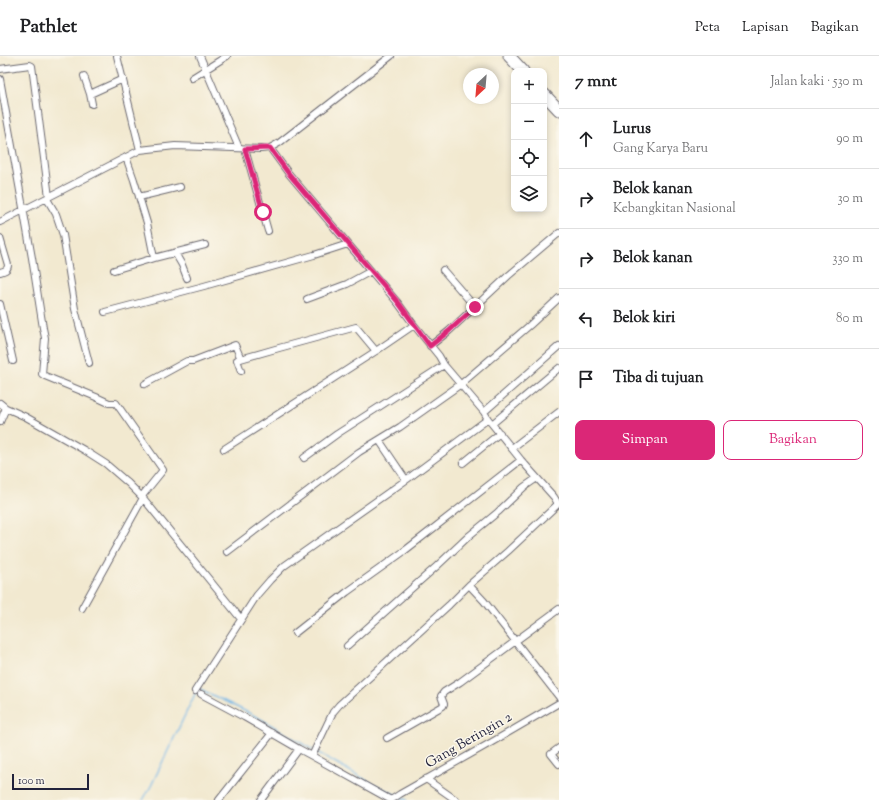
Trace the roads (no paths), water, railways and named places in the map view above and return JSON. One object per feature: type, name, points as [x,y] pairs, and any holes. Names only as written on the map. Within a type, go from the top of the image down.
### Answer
[{"type":"highway","points":[[509,56],[520,68]]},
{"type":"highway","points":[[547,97],[559,110]]},
{"type":"street","points":[[117,56],[140,150]]},
{"type":"street","points":[[200,56],[242,148],[265,211],[268,231]]},
{"type":"street","points":[[192,78],[227,56]]},
{"type":"street","points":[[0,215],[1,222],[140,150],[175,146],[270,148],[279,143],[391,56]]},
{"type":"street","points":[[0,69],[32,66],[48,198],[56,214],[63,235],[75,309],[89,363]]},
{"type":"street","points":[[84,76],[92,104]]},
{"type":"street","points":[[0,79],[45,338],[42,374],[109,403],[116,404],[163,470],[143,497],[82,608]]},
{"type":"street","points":[[90,94],[123,80]]},
{"type":"street","points":[[270,148],[289,174],[398,302],[439,356],[444,365],[484,412],[521,460],[537,478],[557,495],[558,505],[339,705],[333,712],[313,755]]},
{"type":"street","points":[[126,157],[147,223],[154,258]]},
{"type":"street","points":[[139,197],[180,187]]},
{"type":"street","points":[[430,346],[449,331],[513,272],[559,233]]},
{"type":"street","points":[[0,238],[8,265],[7,269],[0,272]]},
{"type":"street","points":[[104,312],[204,286],[348,244]]},
{"type":"street","points":[[114,270],[205,245]]},
{"type":"street","points":[[175,253],[187,278]]},
{"type":"street","points":[[443,270],[475,307]]},
{"type":"street","points":[[307,299],[347,284],[371,271]]},
{"type":"street","points":[[227,552],[353,456],[400,427],[461,384],[559,298]]},
{"type":"street","points":[[0,304],[13,361]]},
{"type":"street","points":[[224,449],[414,325]]},
{"type":"street","points":[[241,370],[237,360],[356,327],[376,351]]},
{"type":"street","points":[[145,384],[187,361],[235,345],[241,359]]},
{"type":"street","points":[[484,412],[559,346]]},
{"type":"street","points":[[304,458],[337,434],[444,365]]},
{"type":"street","points":[[492,424],[559,368]]},
{"type":"street","points":[[0,403],[6,408],[26,417],[84,450],[106,464],[128,483],[143,497],[241,618]]},
{"type":"street","points":[[0,422],[6,408]]},
{"type":"street","points":[[512,448],[559,412]]},
{"type":"street","points":[[194,691],[257,595],[277,572],[406,480],[488,418]]},
{"type":"street","points":[[463,463],[500,433]]},
{"type":"street","points":[[380,440],[406,480]]},
{"type":"street","points":[[295,633],[347,592],[403,552],[521,460]]},
{"type":"street","points":[[347,646],[470,535],[498,512],[524,487],[537,478]]},
{"type":"street","points":[[470,585],[559,697]]},
{"type":"street","points":[[387,738],[443,706],[444,704],[441,696],[444,692],[559,610]]},
{"type":"street","points":[[201,694],[299,749],[394,798]]},
{"type":"street","name":"Gang Beringin 2","points":[[394,798],[559,702]]},
{"type":"street","points":[[219,800],[272,734]]},
{"type":"street","points":[[559,748],[551,754],[559,764]]},
{"type":"street","points":[[261,800],[299,749]]},
{"type":"street","points":[[426,779],[456,800]]},
{"type":"waterway","points":[[198,690],[200,689],[261,719],[313,750]]},
{"type":"waterway","points":[[143,800],[196,692]]},
{"type":"waterway","points":[[317,752],[369,782],[396,795]]},
{"type":"waterway","points":[[399,796],[407,800]]}]
